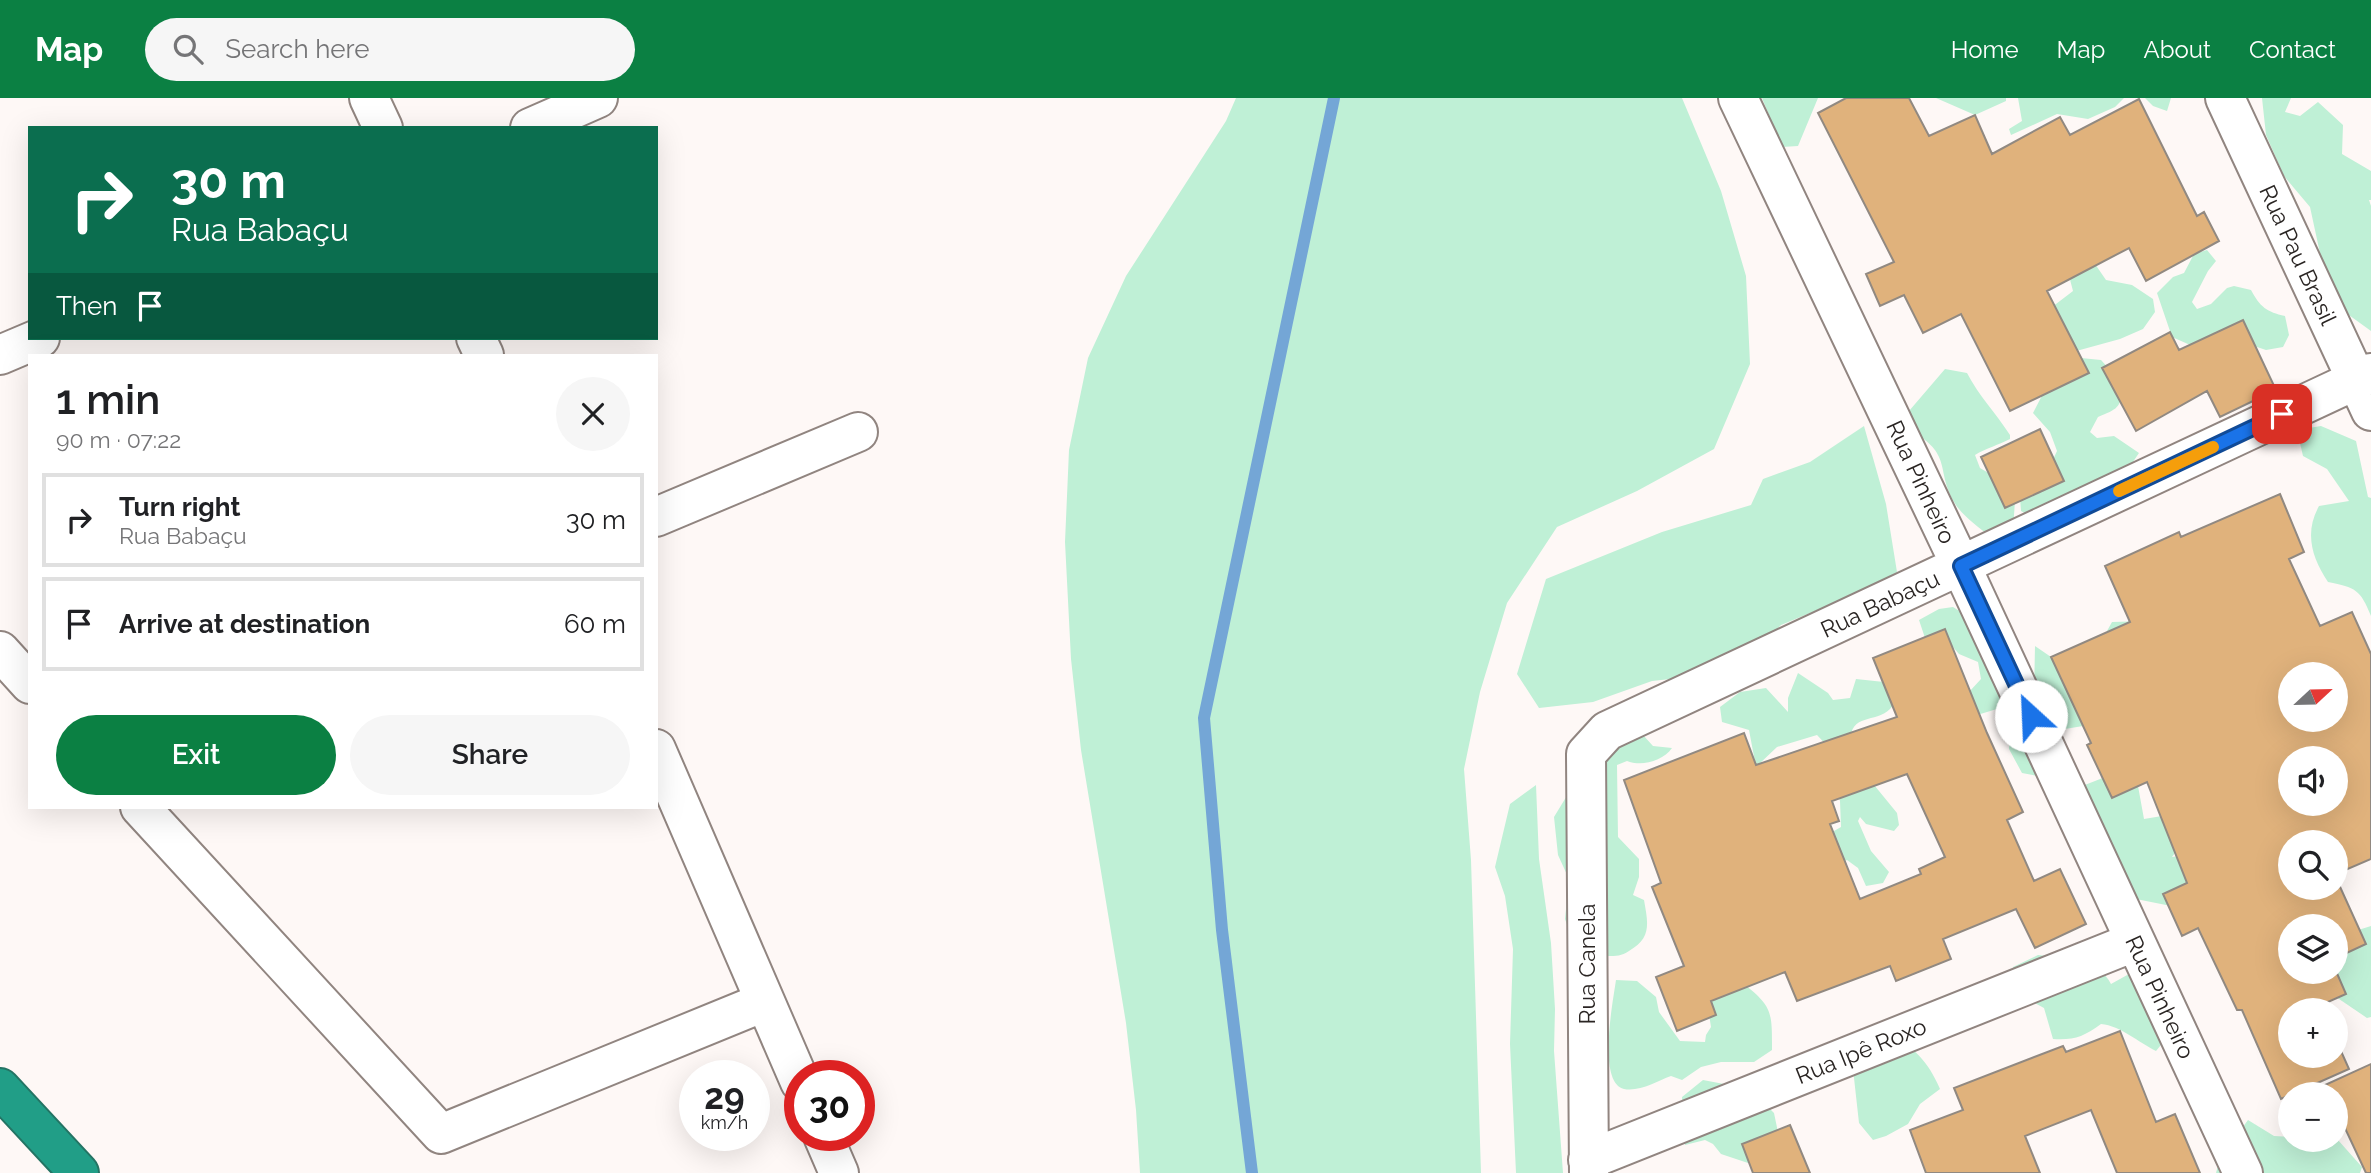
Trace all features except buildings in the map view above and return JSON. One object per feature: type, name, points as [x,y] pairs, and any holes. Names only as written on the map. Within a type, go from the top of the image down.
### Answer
[{"type":"highway","points":[[0,1088],[79,1173]]},
{"type":"street","points":[[369,98],[382,126]]},
{"type":"street","points":[[535,126],[598,98]]},
{"type":"street","name":"Rua Pinheiro","points":[[1738,98],[1961,566],[2243,1173]]},
{"type":"street","name":"Rua Pau Brasil","points":[[2225,98],[2366,388]]},
{"type":"street","points":[[0,355],[35,340]]},
{"type":"street","name":"Rua Babaçu","points":[[1586,754],[1607,731],[1961,566],[2366,388]]},
{"type":"street","points":[[658,516],[858,432]]},
{"type":"street","points":[[0,651],[28,682]]},
{"type":"street","points":[[658,754],[790,1060]]},
{"type":"street","name":"Rua Canela","points":[[1586,754],[1589,1166]]},
{"type":"street","points":[[142,809],[441,1134],[764,1002]]},
{"type":"street","name":"Rua Ipê Roxo","points":[[1589,1166],[2134,942]]},
{"type":"street","points":[[829,1151],[839,1173]]},
{"type":"green space","points":[[1236,98],[1682,98],[1721,191],[1746,276],[1750,364],[1714,449],[1637,491],[1557,527],[1507,603],[1480,692],[1464,769],[1471,860],[1481,1173],[1140,1173],[1126,1023],[1081,750],[1071,659],[1065,542],[1069,450],[1088,358],[1126,276],[1226,121]]},
{"type":"green space","points":[[1762,98],[1818,98],[1798,146],[1782,147]]},
{"type":"green space","points":[[1936,98],[2006,98],[2006,101],[1975,115]]},
{"type":"green space","points":[[2018,98],[2124,98],[2115,107],[2088,119],[2057,114],[2011,135],[2009,129],[2022,121]]},
{"type":"green space","points":[[2145,98],[2171,98],[2167,111],[2153,106]]},
{"type":"green space","points":[[2262,98],[2291,98],[2285,112],[2300,116],[2318,102],[2343,125],[2342,154],[2371,171],[2371,331],[2335,305],[2326,281],[2310,207],[2284,176],[2266,135]]},
{"type":"green space","points":[[2207,250],[2216,261],[2192,302],[2197,309],[2211,304],[2227,288],[2234,286],[2251,290],[2265,308],[2285,316],[2289,335],[2283,347],[2266,350],[2251,345],[2197,348],[2172,337],[2157,293],[2173,277],[2184,273],[2194,254]]},
{"type":"green space","points":[[2095,264],[2106,280],[2132,285],[2153,299],[2155,312],[2143,329],[2120,339],[2069,353],[2038,312],[2056,304],[2073,291],[2067,268]]},
{"type":"green space","points":[[2081,358],[2101,360],[2121,382],[2118,406],[2098,417],[2090,432],[2097,438],[2114,436],[2139,453],[2120,481],[2037,520],[2021,511],[2019,485],[2048,470],[2057,451],[2050,432],[2033,413],[2049,382]]},
{"type":"green space","points":[[1945,369],[1967,373],[2010,435],[2010,439],[1975,455],[1980,468],[2002,481],[2015,501],[2013,529],[1990,537],[1966,517],[1954,502],[1939,457],[1927,441],[1915,433],[1909,411]]},
{"type":"green space","points":[[1864,426],[1886,504],[1897,572],[1869,588],[1850,608],[1822,608],[1781,625],[1749,657],[1698,676],[1652,681],[1593,702],[1539,708],[1517,674],[1546,579],[1662,532],[1751,505],[1763,479],[1810,462]]},
{"type":"green space","points":[[2321,426],[2356,441],[2368,497],[2371,498],[2371,616],[2364,600],[2356,591],[2328,582],[2314,555],[2312,526],[2319,506],[2349,501],[2327,469],[2303,456],[2297,430]]},
{"type":"green space","points":[[1953,607],[1969,617],[2038,776],[2022,773],[2009,749],[2010,716],[1997,709],[1977,715],[1969,692],[1981,679],[1978,662],[1959,654],[1952,646],[1927,644],[1919,620],[1939,609]]},
{"type":"green space","points":[[2148,621],[2120,704],[2083,726],[2065,729],[2038,714],[2034,696],[2035,646],[2051,657],[2064,674],[2108,638],[2107,631],[2112,622]]},
{"type":"green space","points":[[1798,673],[1828,693],[1833,700],[1850,698],[1856,679],[1884,682],[1896,699],[1884,713],[1859,722],[1851,733],[1850,742],[1833,752],[1817,735],[1777,747],[1756,767],[1749,730],[1722,722],[1720,707],[1740,692],[1766,688],[1788,712],[1788,698]]},
{"type":"green space","points":[[1643,735],[1653,746],[1672,748],[1651,762],[1627,761],[1617,765],[1618,837],[1639,859],[1639,877],[1633,895],[1644,900],[1647,929],[1642,941],[1626,953],[1607,956],[1605,951],[1571,936],[1565,919],[1569,879],[1558,855],[1554,817],[1568,794],[1572,750]]},
{"type":"green space","points":[[2118,772],[2138,786],[2144,819],[2174,814],[2190,833],[2172,857],[2200,853],[2217,846],[2171,906],[2131,898],[2119,881],[2123,868],[2081,814],[2072,790]]},
{"type":"green space","points":[[1870,780],[1897,813],[1899,825],[1894,831],[1866,824],[1860,817],[1858,821],[1871,851],[1889,872],[1883,883],[1866,886],[1858,868],[1847,860],[1813,875],[1827,835],[1841,827],[1840,801],[1835,785]]},
{"type":"green space","points":[[1536,785],[1539,859],[1551,943],[1555,1009],[1554,1051],[1563,1173],[1516,1173],[1510,1044],[1513,949],[1505,896],[1495,867],[1510,804]]},
{"type":"green space","points":[[2371,926],[2371,1017],[2367,1018],[2348,1005],[2348,998],[2338,998],[2317,984],[2348,984],[2348,935]]},
{"type":"green space","points":[[2038,955],[2079,961],[2098,970],[2111,984],[2138,969],[2165,1040],[2156,1051],[2122,1031],[2101,1024],[2078,1037],[2053,1039],[2044,1008],[2011,984],[2013,967]]},
{"type":"green space","points":[[1616,980],[1637,981],[1656,997],[1659,1012],[1680,1041],[1705,1042],[1711,1027],[1708,1008],[1713,991],[1741,982],[1765,1004],[1771,1018],[1772,1050],[1754,1062],[1721,1062],[1701,1067],[1682,1080],[1671,1076],[1642,1088],[1624,1089],[1616,1083],[1609,1057],[1610,1022]]},
{"type":"green space","points":[[1891,1031],[1925,1063],[1940,1089],[1920,1104],[1908,1124],[1873,1140],[1859,1123],[1853,1069]]},
{"type":"green space","points":[[1703,1080],[1750,1089],[1774,1113],[1780,1142],[1768,1155],[1748,1163],[1721,1154],[1713,1144],[1705,1140],[1685,1145],[1682,1097]]},
{"type":"green space","points":[[2248,1120],[2278,1136],[2278,1152],[2348,1151],[2362,1167],[2360,1173],[2216,1173],[2220,1158]]},
{"type":"waterway","points":[[1252,1173],[1222,930],[1204,718],[1334,98]]},
{"type":"slow traffic","points":[[2119,491],[2213,447]]},
{"type":"route","points":[[2031,716],[1961,566],[2282,414]]}]
